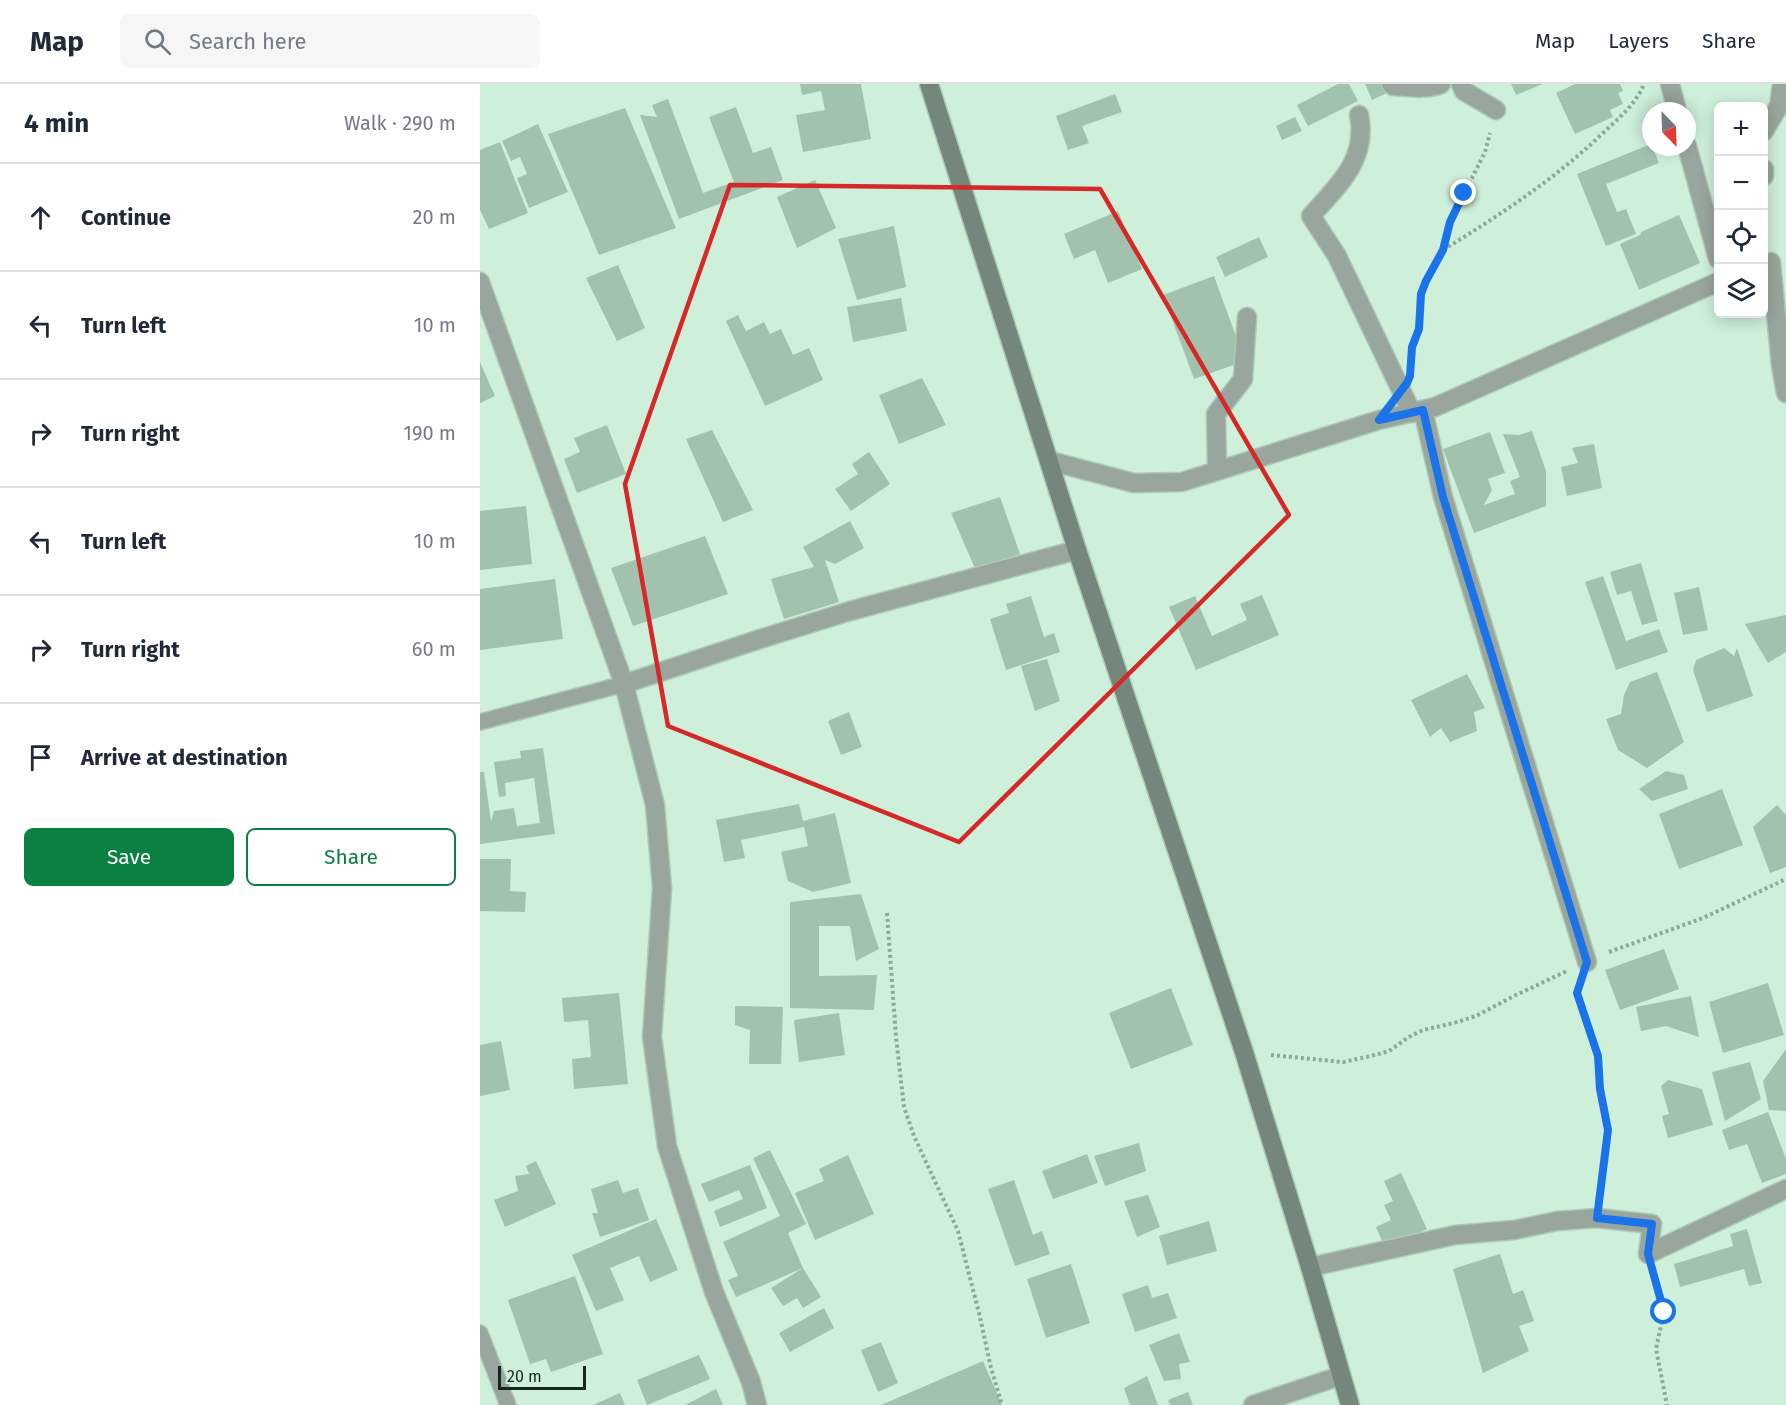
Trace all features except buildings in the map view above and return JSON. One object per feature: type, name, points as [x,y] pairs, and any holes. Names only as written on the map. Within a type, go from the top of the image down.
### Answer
[{"type":"main road","points":[[929,84],[1077,550],[1244,1052],[1350,1405]]},
{"type":"street","points":[[1391,84],[1393,86],[1434,87],[1441,84]]},
{"type":"street","points":[[1461,84],[1464,91],[1496,110]]},
{"type":"street","points":[[1670,84],[1675,102]]},
{"type":"street","points":[[1768,124],[1779,106],[1782,84]]},
{"type":"street","points":[[1359,115],[1361,126],[1359,151],[1348,175],[1311,216],[1337,256],[1418,411],[1587,962]]},
{"type":"street","points":[[1690,156],[1714,240]]},
{"type":"street","points":[[1774,261],[1781,366],[1786,393]]},
{"type":"street","points":[[480,282],[624,684],[656,805],[662,888],[652,1037],[668,1146],[714,1293],[751,1382],[757,1405]]},
{"type":"street","points":[[1050,461],[1134,483],[1182,482],[1379,420],[1435,407],[1714,284]]},
{"type":"street","points":[[1217,471],[1216,414],[1243,379],[1247,317]]},
{"type":"street","points":[[624,684],[850,611],[1077,550]]},
{"type":"street","points":[[1648,1254],[1786,1189]]},
{"type":"street","points":[[1310,1267],[1455,1235],[1514,1230],[1557,1221],[1597,1218],[1652,1224],[1648,1254]]},
{"type":"street","points":[[1253,1405],[1340,1376]]},
{"type":"lane","points":[[480,722],[624,684]]},
{"type":"lane","points":[[480,1333],[508,1405]]},
{"type":"path","points":[[1443,250],[1538,188],[1582,153],[1628,110],[1640,94],[1644,84]]},
{"type":"path","points":[[1410,358],[1419,329],[1421,294],[1443,250],[1450,222],[1485,152],[1496,110]]},
{"type":"path","points":[[1244,1052],[1343,1062],[1389,1051],[1423,1029],[1476,1016],[1587,962],[1703,918],[1786,879]]},
{"type":"path","points":[[887,913],[896,1037],[904,1107],[914,1136],[958,1231],[1002,1405]]},
{"type":"path","points":[[1587,962],[1577,993],[1598,1056],[1600,1089],[1608,1130],[1597,1218]]},
{"type":"path","points":[[1648,1254],[1664,1312],[1656,1349],[1667,1405]]},
{"type":"highlighted area","points":[[730,185],[1100,189],[1289,515],[959,842],[668,726],[625,484]]},
{"type":"route","points":[[1464,193],[1450,222],[1443,250],[1421,294],[1419,329],[1412,347],[1410,376],[1379,420],[1423,410],[1443,497],[1587,962],[1577,993],[1598,1056],[1600,1089],[1608,1130],[1597,1218],[1652,1224],[1648,1254],[1664,1312]]}]
